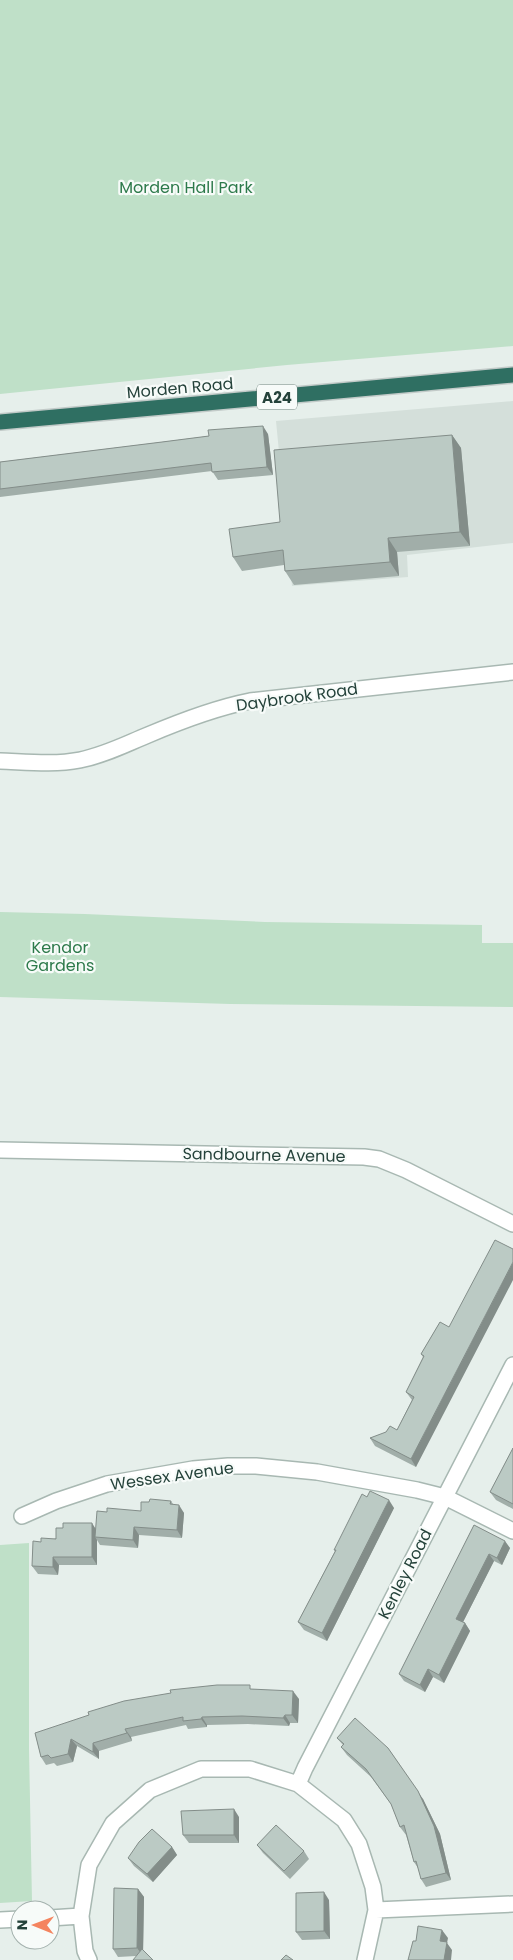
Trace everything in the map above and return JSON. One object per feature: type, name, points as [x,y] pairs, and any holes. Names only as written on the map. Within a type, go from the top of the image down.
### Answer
[{"type":"highway","name":"Morden Road","points":[[0,422],[513,375]]},
{"type":"street","name":"Daybrook Road","points":[[0,761],[53,763],[80,760],[122,747],[170,726],[223,708],[250,702],[513,672]]},
{"type":"street","name":"Sandbourne Avenue","points":[[0,1150],[379,1159],[406,1170],[513,1224]]},
{"type":"street","name":"Kenley Road","points":[[298,1784],[513,1365]]},
{"type":"street","name":"Wessex Avenue","points":[[22,1516],[56,1501],[107,1484],[228,1466],[265,1466],[386,1483],[445,1497],[513,1531]]},
{"type":"street","points":[[89,1960],[85,1951],[81,1916],[89,1865],[113,1822],[150,1790],[201,1769],[250,1768],[298,1784],[344,1820],[359,1844],[373,1887],[376,1910],[365,1960]]},
{"type":"street","points":[[376,1910],[513,1904]]},
{"type":"street","points":[[60,1917],[81,1916]]},
{"type":"shaded area","points":[[513,401],[513,543],[407,555],[408,577],[292,586],[276,421]]},
{"type":"green space","name":"Morden Hall Park","points":[[0,0],[513,0],[513,346],[287,365],[0,394]]},
{"type":"green space","name":"Kendor Gardens","points":[[0,912],[265,922],[482,925],[482,943],[513,943],[513,1007],[230,1004],[0,997]]},
{"type":"green space","points":[[29,1543],[29,1749],[32,1900],[10,1900],[10,1902],[0,1903],[0,1545]]},
{"type":"building","points":[[263,426],[267,467],[212,472],[211,463],[0,489],[0,462],[209,436],[208,430]]},
{"type":"building","points":[[452,435],[460,532],[388,538],[390,562],[285,571],[283,550],[233,557],[229,529],[280,522],[274,450]]},
{"type":"building","points":[[495,1240],[513,1249],[513,1262],[411,1459],[370,1438],[386,1432],[390,1426],[397,1430],[414,1397],[406,1392],[424,1356],[421,1354],[440,1322],[449,1327]]},
{"type":"building","points":[[513,1448],[513,1504],[490,1492]]},
{"type":"building","points":[[370,1491],[389,1500],[322,1633],[298,1622],[336,1550],[334,1550],[362,1494],[367,1497]]},
{"type":"building","points":[[150,1499],[171,1501],[170,1504],[179,1505],[177,1530],[134,1527],[133,1540],[95,1537],[97,1511],[107,1512],[107,1508],[141,1511],[141,1502],[149,1502]]},
{"type":"building","points":[[63,1523],[92,1523],[92,1557],[53,1557],[53,1567],[32,1566],[33,1541],[41,1542],[41,1538],[56,1539],[56,1528],[63,1528]]},
{"type":"building","points":[[474,1525],[505,1541],[497,1558],[489,1554],[456,1619],[465,1623],[439,1675],[428,1669],[420,1685],[399,1674]]},
{"type":"building","points":[[217,1685],[250,1685],[250,1689],[293,1691],[292,1715],[285,1715],[283,1718],[202,1717],[201,1719],[183,1721],[183,1717],[125,1729],[127,1733],[93,1743],[93,1752],[71,1739],[68,1754],[51,1758],[48,1755],[41,1757],[35,1733],[89,1715],[88,1712],[124,1701],[171,1693],[170,1690]]},
{"type":"building","points":[[355,1718],[388,1748],[418,1791],[434,1826],[446,1873],[421,1879],[416,1861],[414,1862],[404,1825],[400,1827],[391,1804],[366,1769],[341,1747],[344,1744],[337,1738]]},
{"type":"building","points":[[234,1809],[234,1835],[183,1835],[181,1811]]},
{"type":"building","points":[[276,1825],[304,1851],[284,1871],[257,1845]]},
{"type":"building","points":[[152,1829],[172,1847],[147,1874],[128,1858],[139,1842]]},
{"type":"building","points":[[114,1888],[138,1889],[137,1948],[113,1949]]},
{"type":"building","points":[[324,1892],[324,1931],[296,1932],[296,1893]]},
{"type":"building","points":[[418,1926],[442,1930],[440,1941],[447,1942],[444,1960],[408,1960],[413,1941],[416,1941]]},
{"type":"building","points":[[142,1949],[153,1960],[133,1960]]},
{"type":"building","points":[[286,1955],[293,1960],[281,1960]]}]
